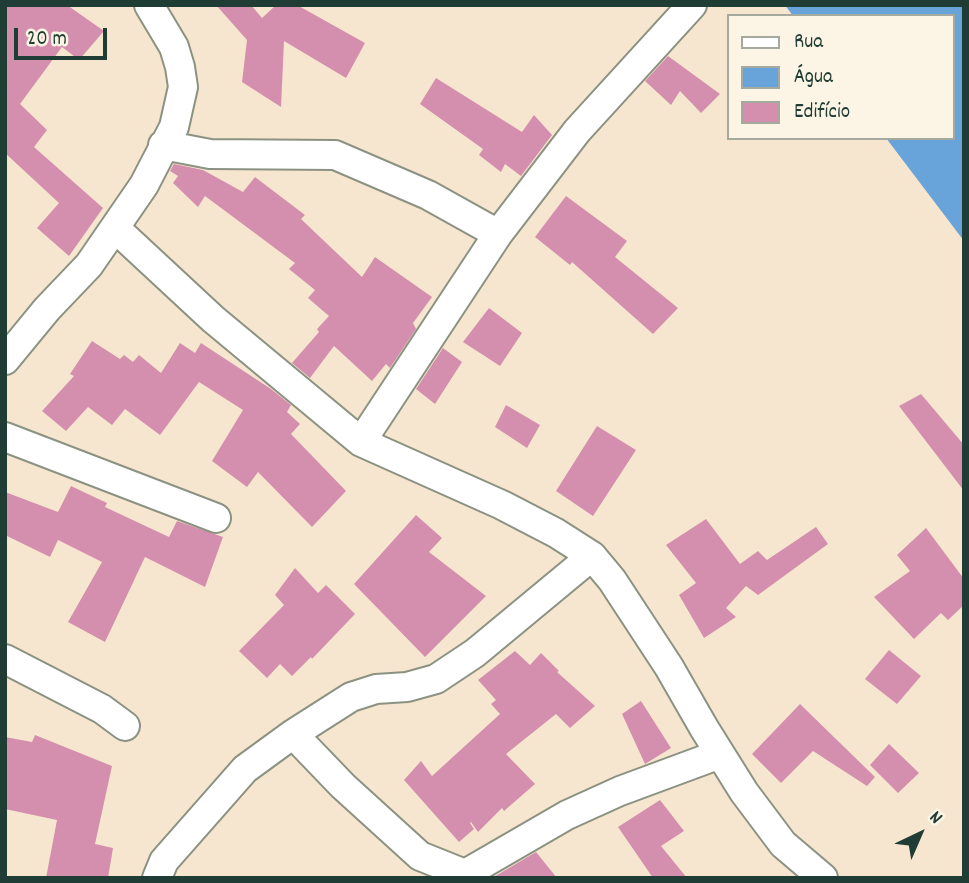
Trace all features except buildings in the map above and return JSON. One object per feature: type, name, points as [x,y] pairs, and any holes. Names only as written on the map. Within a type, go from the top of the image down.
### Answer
[{"type":"street","points":[[5,360],[47,309],[89,265],[144,185],[174,127],[183,87],[180,67],[174,47],[149,5]]},
{"type":"street","points":[[361,442],[498,234],[577,131],[692,5]]},
{"type":"street","points":[[163,145],[210,154],[335,155],[428,195],[498,234]]},
{"type":"street","points":[[115,228],[213,318],[361,442],[502,505],[556,533],[592,556],[636,615],[744,792],[783,844],[823,878]]},
{"type":"street","points":[[5,438],[216,518]]},
{"type":"street","points":[[157,878],[164,862],[245,769],[351,697],[376,689],[407,687],[436,679],[475,653],[592,556]]},
{"type":"street","points":[[5,659],[102,709],[125,726]]},
{"type":"street","points":[[293,734],[344,786],[420,856],[467,876],[567,814],[720,754]]},
{"type":"water","points":[[785,5],[964,5],[964,241],[888,140],[955,140],[955,14],[792,14]]}]
